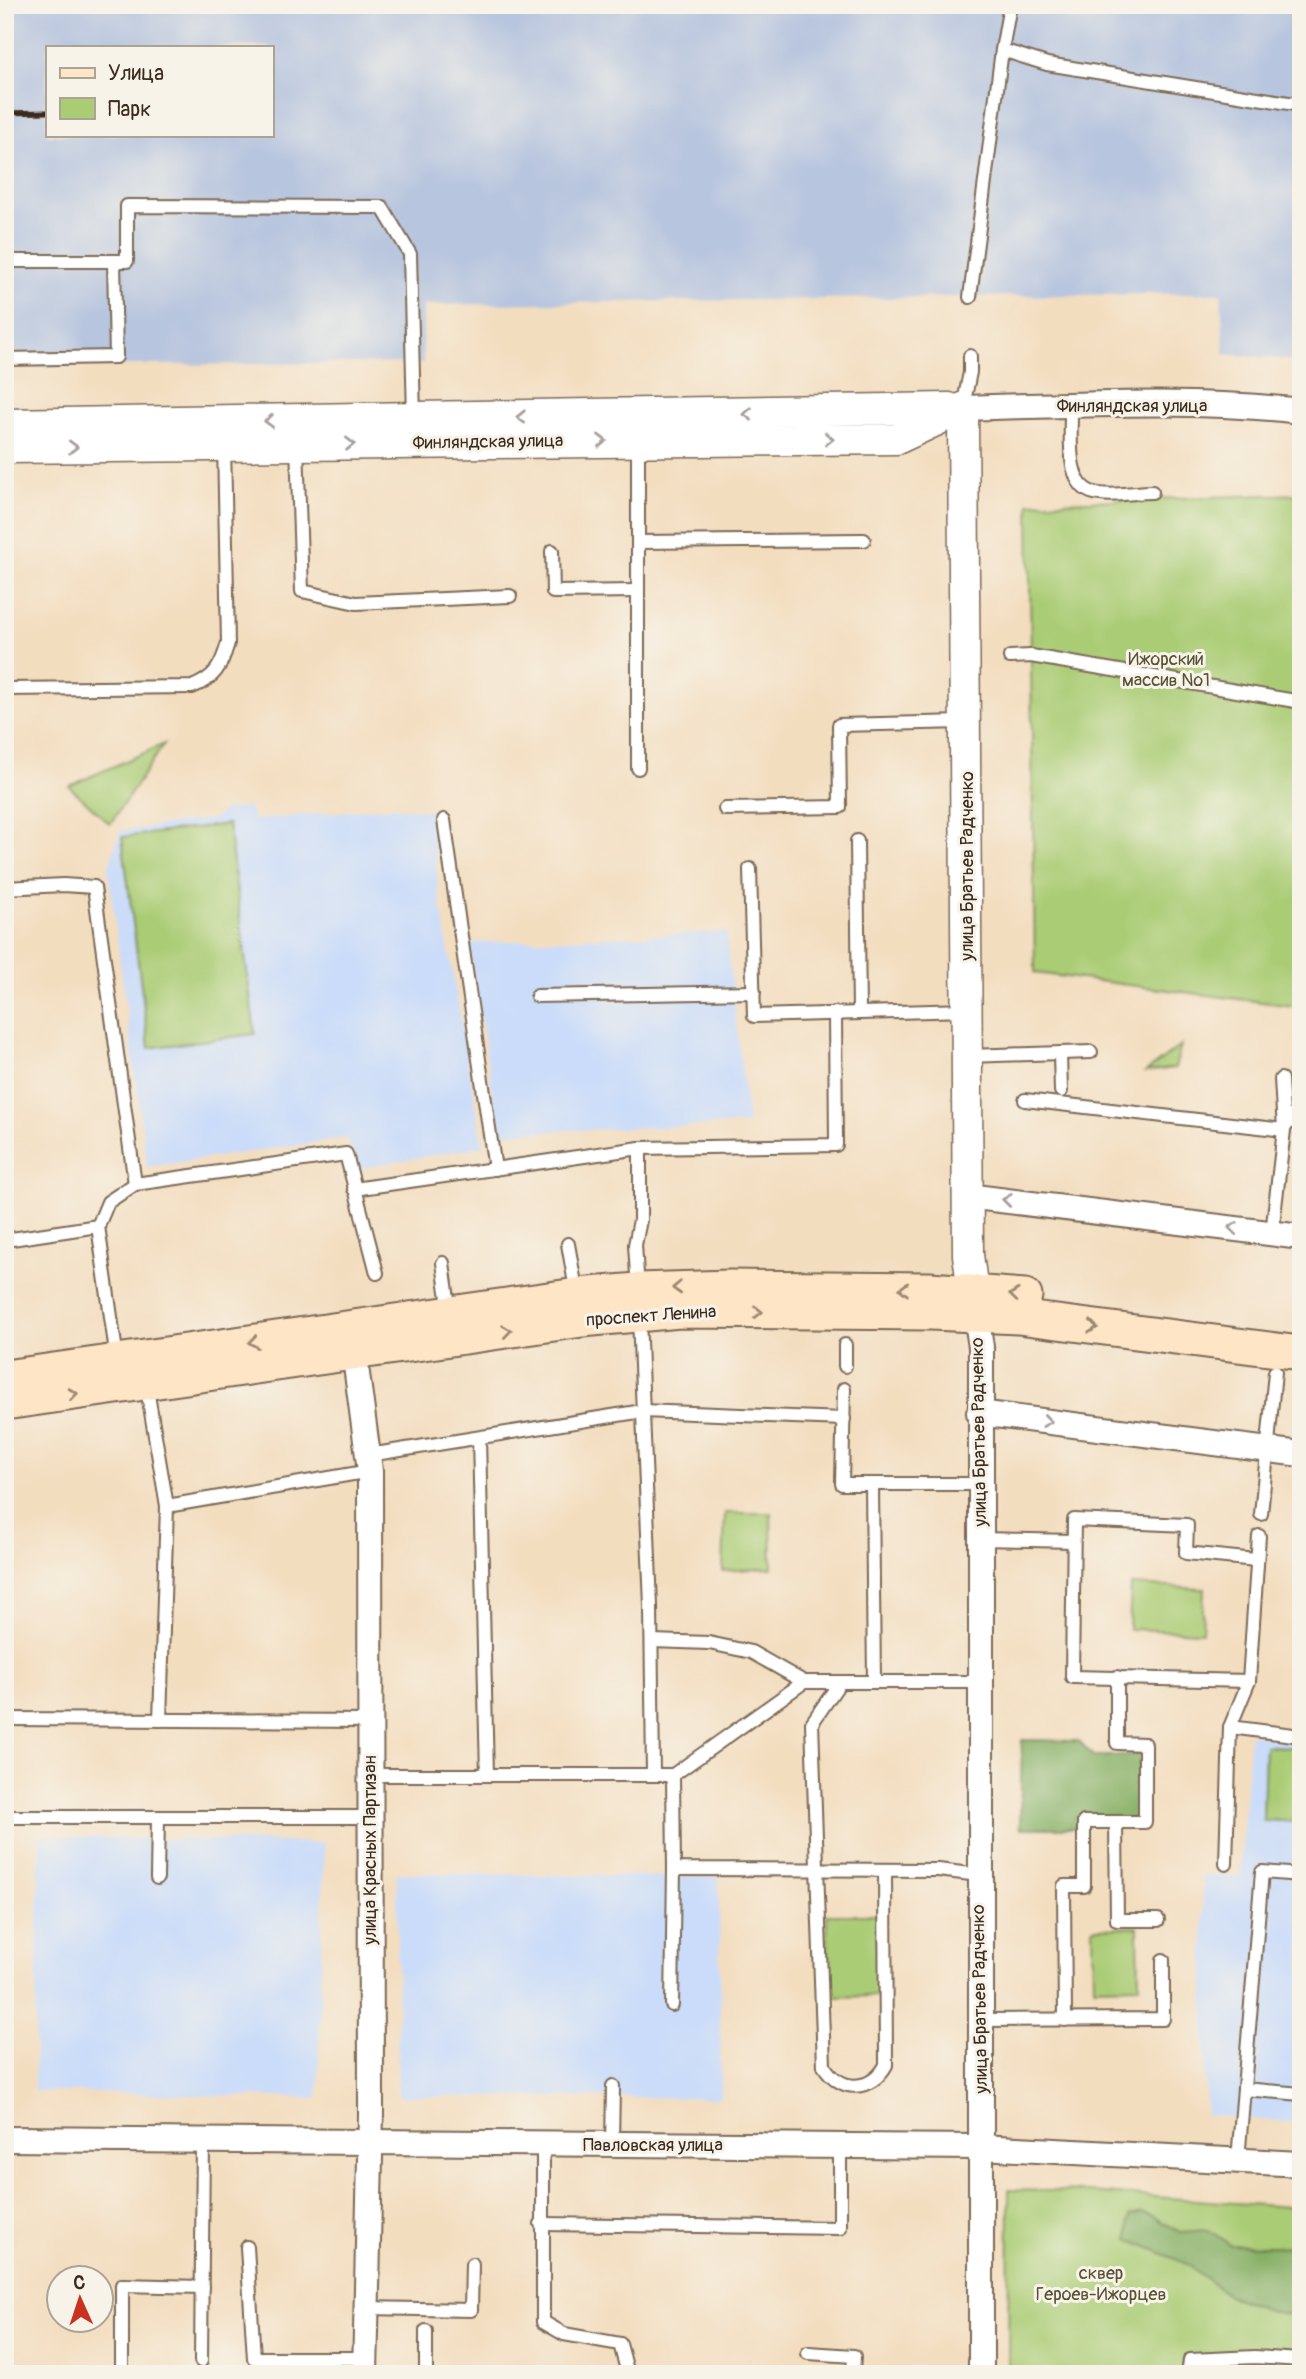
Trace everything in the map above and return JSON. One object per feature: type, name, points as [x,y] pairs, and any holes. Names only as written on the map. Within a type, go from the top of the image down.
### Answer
[{"type":"main road","name":"проспект Ленина","points":[[5,1403],[146,1383],[352,1341],[450,1314],[577,1295],[638,1302],[680,1311],[974,1303],[1301,1331]]},
{"type":"main road","name":"проспект Ленина","points":[[5,1377],[118,1361],[352,1341],[638,1302]]},
{"type":"main road","name":"проспект Ленина","points":[[974,1303],[1288,1363]]},
{"type":"street","name":"Финляндская улица","points":[[5,424],[223,433],[638,428],[963,408],[1071,405],[1245,407],[1301,411]]},
{"type":"street","name":"улица Братьев Радченко","points":[[963,408],[968,1255],[981,1347],[981,2374]]},
{"type":"street","name":"Финляндская улица","points":[[5,448],[223,433],[297,444],[414,431]]},
{"type":"street","points":[[967,1196],[1301,1237]]},
{"type":"street","name":"улица Красных Партизан","points":[[352,1341],[370,1463],[369,2142],[365,2366]]},
{"type":"street","points":[[979,1413],[1301,1454]]},
{"type":"street","name":"Павловская улица","points":[[5,2139],[980,2147],[1301,2164]]},
{"type":"lane","points":[[970,297],[1010,5]]},
{"type":"lane","points":[[1002,50],[1047,64],[1301,105]]},
{"type":"lane","points":[[5,261],[127,261],[127,206],[382,207],[410,254],[414,431]]},
{"type":"lane","points":[[5,359],[116,357],[114,261]]},
{"type":"lane","points":[[963,408],[970,372],[970,356]]},
{"type":"lane","points":[[1071,405],[1074,475],[1081,487],[1093,493],[1152,492]]},
{"type":"lane","points":[[638,428],[638,768]]},
{"type":"lane","points":[[5,689],[192,687],[210,680],[222,665],[228,643],[223,433]]},
{"type":"lane","points":[[297,444],[302,591],[356,603],[510,596]]},
{"type":"lane","points":[[638,542],[864,540]]},
{"type":"lane","points":[[552,551],[553,592],[638,591]]},
{"type":"lane","points":[[1010,657],[1031,656],[1301,702]]},
{"type":"lane","points":[[725,809],[840,807],[839,725],[966,722]]},
{"type":"lane","points":[[444,820],[495,1169]]},
{"type":"lane","points":[[857,842],[859,1013]]},
{"type":"lane","points":[[750,869],[754,1016],[967,1010]]},
{"type":"lane","points":[[5,888],[63,885],[94,887],[135,1184]]},
{"type":"lane","points":[[537,996],[754,992]]},
{"type":"lane","points":[[354,1189],[640,1148],[836,1145],[835,1013]]},
{"type":"lane","points":[[967,1056],[1091,1052]]},
{"type":"lane","points":[[1060,1054],[1061,1091]]},
{"type":"lane","points":[[1272,1233],[1284,1130],[1281,1079]]},
{"type":"lane","points":[[1025,1100],[1284,1130]]},
{"type":"lane","points":[[1284,1130],[1301,1103]]},
{"type":"lane","points":[[640,1148],[640,1220],[635,1245],[652,1641],[653,1775]]},
{"type":"lane","points":[[118,1361],[98,1226],[108,1202],[135,1184],[346,1154],[377,1273]]},
{"type":"lane","points":[[5,1240],[98,1226]]},
{"type":"lane","points":[[568,1244],[577,1295]]},
{"type":"lane","points":[[443,1263],[450,1314]]},
{"type":"lane","points":[[845,1345],[845,1366]]},
{"type":"lane","points":[[1261,1514],[1266,1449],[1288,1363]]},
{"type":"lane","points":[[146,1383],[167,1506],[160,1720]]},
{"type":"lane","points":[[844,1389],[842,1484],[980,1484]]},
{"type":"lane","points":[[167,1506],[479,1438],[643,1411],[844,1419]]},
{"type":"lane","points":[[479,1438],[487,1775]]},
{"type":"lane","points":[[872,1484],[874,1682]]},
{"type":"lane","points":[[1249,1681],[1072,1677],[1074,1520],[1187,1525],[1186,1553],[1256,1560]]},
{"type":"lane","points":[[1226,1864],[1230,1727],[1249,1681],[1259,1536]]},
{"type":"lane","points":[[980,1539],[1073,1541]]},
{"type":"lane","points":[[652,1641],[709,1643],[751,1652],[804,1682],[980,1682]]},
{"type":"lane","points":[[1065,2020],[1065,1886],[1084,1886],[1084,1822],[1145,1822],[1145,1744],[1117,1743],[1117,1677]]},
{"type":"lane","points":[[370,1775],[673,1774],[804,1682]]},
{"type":"lane","points":[[840,1682],[812,1723],[824,2066],[832,2079],[845,2086],[864,2086],[878,2078],[886,2064],[884,1870]]},
{"type":"lane","points":[[5,1719],[370,1721]]},
{"type":"lane","points":[[1230,1727],[1301,1736]]},
{"type":"lane","points":[[672,2005],[673,1774]]},
{"type":"lane","points":[[5,1817],[370,1817]]},
{"type":"lane","points":[[157,1878],[158,1817]]},
{"type":"lane","points":[[1116,1822],[1118,1920],[1158,1920]]},
{"type":"lane","points":[[674,1869],[938,1870],[979,1875]]},
{"type":"lane","points":[[1238,2160],[1262,1872],[1301,1875]]},
{"type":"lane","points":[[980,2020],[1163,2020],[1163,1960]]},
{"type":"lane","points":[[612,2144],[613,2085]]},
{"type":"lane","points":[[1244,2089],[1301,2094]]},
{"type":"lane","points":[[201,2361],[203,2141]]},
{"type":"lane","points":[[543,2144],[543,2322],[565,2334],[621,2344],[628,2374]]},
{"type":"lane","points":[[541,2224],[840,2228],[841,2146]]},
{"type":"lane","points":[[247,2247],[254,2358],[365,2366]]},
{"type":"lane","points":[[366,2308],[471,2310],[472,2264]]},
{"type":"lane","points":[[122,2374],[122,2285],[202,2287]]},
{"type":"lane","points":[[426,2332],[426,2374]]},
{"type":"lane","points":[[808,2353],[854,2356],[853,2374]]},
{"type":"lane","points":[[1188,2374],[1190,2360],[1255,2357],[1301,2360]]},
{"type":"shaded area","points":[[5,5],[1301,5],[1301,361],[1224,354],[1221,293],[423,305],[423,363],[5,366]]},
{"type":"shaded area","points":[[249,807],[254,820],[390,807],[432,811],[438,890],[483,1146],[360,1168],[346,1138],[147,1167],[108,868],[120,831],[216,818],[223,810]]},
{"type":"shaded area","points":[[726,932],[748,1124],[499,1133],[469,943]]},
{"type":"shaded area","points":[[1250,1734],[1301,1741],[1301,2123],[1206,2115],[1203,1874],[1240,1876]]},
{"type":"shaded area","points":[[40,1836],[324,1843],[318,2098],[34,2091]]},
{"type":"shaded area","points":[[397,1873],[719,1877],[721,2098],[398,2096]]},
{"type":"green space","name":"Ижорский массив №1","points":[[1301,494],[1301,1007],[1035,973],[1029,503]]},
{"type":"green space","points":[[164,744],[110,824],[69,786]]},
{"type":"green space","points":[[228,824],[255,1034],[149,1048],[122,837]]},
{"type":"green space","points":[[1181,1045],[1175,1068],[1146,1072]]},
{"type":"green space","points":[[725,1513],[771,1513],[772,1568],[723,1571]]},
{"type":"green space","points":[[1131,1585],[1204,1589],[1202,1632],[1129,1629]]},
{"type":"green space","points":[[1022,1740],[1079,1741],[1094,1757],[1139,1754],[1139,1819],[1090,1819],[1074,1828],[1020,1828]]},
{"type":"green space","points":[[1265,1746],[1301,1747],[1301,1822],[1263,1820]]},
{"type":"green space","points":[[827,1915],[877,1915],[878,1996],[829,1997]]},
{"type":"green space","points":[[1138,1927],[1139,1986],[1094,1987],[1093,1928]]},
{"type":"green space","name":"сквер Героев-Ижорцев","points":[[1009,2190],[1089,2192],[1301,2208],[1301,2374],[1008,2374]]},
{"type":"green space","points":[[1142,2213],[1153,2216],[1180,2232],[1208,2230],[1231,2245],[1301,2247],[1301,2317],[1267,2310],[1227,2295],[1189,2265],[1129,2239],[1130,2216]]},
{"type":"railway","points":[[1284,5],[1301,17]]},
{"type":"railway","points":[[5,113],[46,112]]}]
